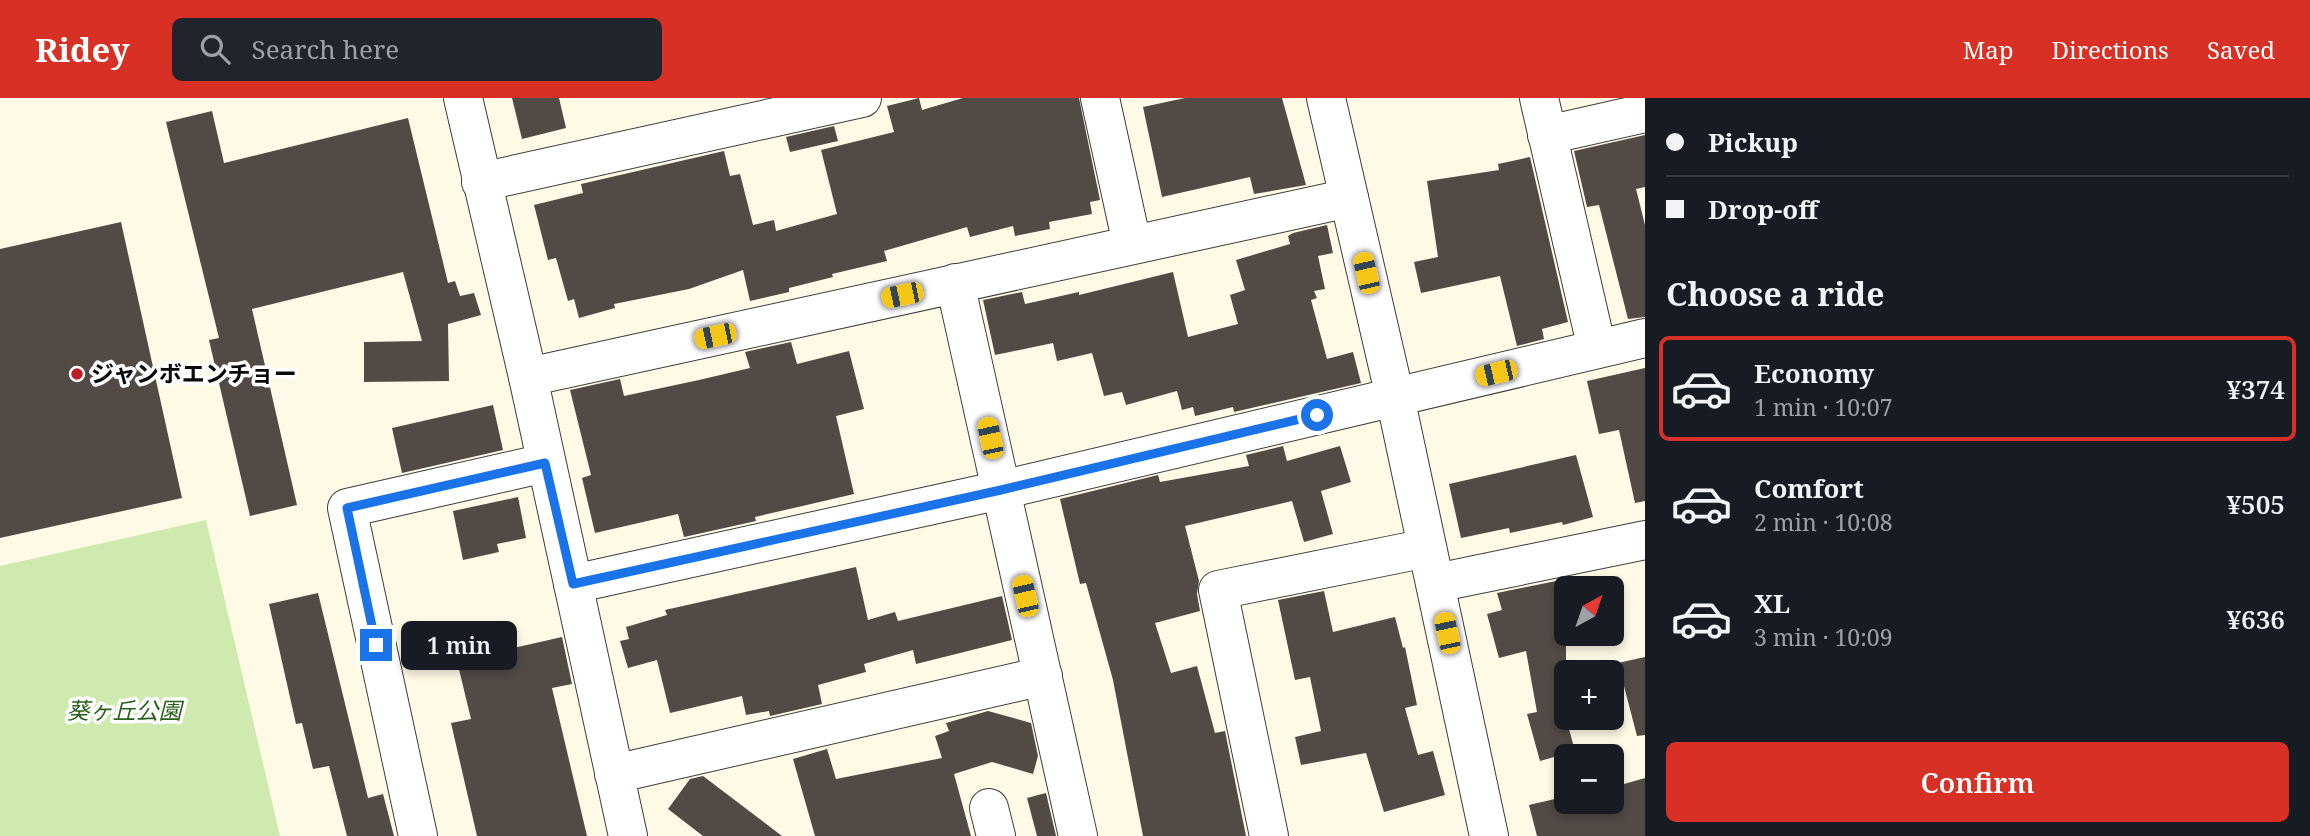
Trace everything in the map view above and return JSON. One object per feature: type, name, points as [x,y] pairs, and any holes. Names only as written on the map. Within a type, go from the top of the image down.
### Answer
[{"type":"street","points":[[463,98],[528,377],[628,836]]},
{"type":"street","points":[[481,182],[862,98]]},
{"type":"street","points":[[1100,98],[1132,244]]},
{"type":"street","points":[[1326,98],[1395,397],[1489,836]]},
{"type":"street","points":[[1539,98],[1597,349]]},
{"type":"street","points":[[1547,135],[1645,113]]},
{"type":"street","points":[[528,377],[1349,198]]},
{"type":"street","points":[[956,283],[1078,836]]},
{"type":"street","points":[[573,584],[1001,490],[1645,338]]},
{"type":"street","points":[[418,836],[347,508],[545,463]]},
{"type":"street","points":[[1269,836],[1218,590],[1645,540]]},
{"type":"street","points":[[614,774],[1043,676]]},
{"type":"green space","name":"葵ヶ丘公園","points":[[206,520],[280,836],[0,836],[0,566]]},
{"type":"building","points":[[512,98],[559,98],[566,128],[522,139]]},
{"type":"building","points":[[919,98],[922,110],[963,98],[1079,98],[1100,200],[1090,202],[1092,214],[1049,222],[1050,229],[1015,236],[1013,226],[970,237],[967,227],[884,251],[887,261],[832,274],[833,277],[789,288],[789,292],[750,301],[743,270],[689,289],[614,304],[615,308],[579,318],[574,299],[568,301],[556,258],[548,260],[534,205],[583,193],[581,184],[724,151],[730,176],[740,174],[753,225],[774,220],[776,231],[837,214],[821,150],[894,132],[887,106]]},
{"type":"building","points":[[1185,98],[1282,98],[1306,185],[1254,194],[1250,177],[1162,197],[1143,107]]},
{"type":"building","name":"ジャンボエンチョー","points":[[212,111],[224,163],[408,118],[448,283],[455,281],[460,296],[474,293],[481,315],[448,324],[449,381],[364,382],[364,342],[422,341],[403,272],[252,309],[297,505],[250,516],[209,340],[219,338],[166,122]]},
{"type":"building","points":[[834,126],[838,141],[790,152],[786,137]]},
{"type":"building","points":[[1645,135],[1645,187],[1636,189],[1645,225],[1645,317],[1628,319],[1599,205],[1587,207],[1574,151]]},
{"type":"building","points":[[1530,157],[1568,322],[1542,329],[1544,339],[1517,346],[1500,276],[1421,293],[1414,262],[1438,257],[1427,181],[1499,170],[1498,164]]},
{"type":"building","name":"ジャンボエンチョー","points":[[121,222],[182,498],[0,538],[0,249]]},
{"type":"building","points":[[1327,225],[1333,253],[1318,256],[1325,289],[1314,291],[1317,298],[1311,300],[1327,359],[1353,352],[1361,383],[1234,412],[1233,407],[1195,416],[1193,407],[1182,410],[1177,391],[1126,405],[1122,392],[1104,396],[1092,353],[1057,361],[1053,343],[995,355],[983,300],[1022,292],[1025,304],[1079,292],[1079,295],[1173,272],[1188,337],[1238,324],[1230,295],[1245,290],[1236,260],[1290,244],[1288,236],[1293,233]]},
{"type":"building","points":[[791,342],[797,364],[849,351],[864,409],[836,416],[854,494],[755,517],[756,521],[684,537],[678,514],[595,533],[582,478],[591,475],[570,390],[620,379],[624,396],[699,380],[750,368],[745,352]]},
{"type":"building","points":[[1645,368],[1645,501],[1635,503],[1619,430],[1599,434],[1587,381]]},
{"type":"building","points":[[493,405],[503,450],[402,473],[392,428]]},
{"type":"building","points":[[1283,446],[1287,461],[1340,446],[1351,482],[1321,491],[1333,534],[1304,542],[1292,501],[1185,526],[1199,581],[1197,594],[1200,611],[1155,623],[1171,673],[1197,666],[1215,733],[1225,731],[1246,836],[1143,836],[1113,680],[1086,583],[1080,584],[1060,499],[1158,475],[1160,482],[1249,466],[1246,455]]},
{"type":"building","points":[[1576,455],[1593,517],[1563,525],[1562,522],[1510,533],[1509,528],[1461,538],[1449,484]]},
{"type":"building","points":[[518,497],[526,538],[497,544],[499,552],[463,560],[453,511]]},
{"type":"building","points":[[856,567],[868,620],[895,612],[898,621],[1002,596],[1012,640],[916,664],[913,650],[864,664],[866,672],[818,685],[822,704],[770,716],[769,711],[746,715],[742,696],[670,713],[657,660],[628,668],[620,641],[629,639],[626,627],[667,615],[665,610]]},
{"type":"building","points":[[1554,581],[1554,646],[1566,646],[1566,660],[1554,660],[1554,730],[1569,730],[1573,744],[1554,744],[1554,757],[1540,761],[1527,714],[1537,712],[1526,651],[1499,658],[1487,614],[1502,610],[1497,593]]},
{"type":"building","points":[[1324,591],[1333,632],[1395,617],[1403,648],[1405,647],[1417,705],[1405,708],[1418,755],[1433,751],[1445,795],[1384,812],[1366,753],[1301,765],[1295,737],[1321,731],[1310,677],[1295,680],[1278,600]]},
{"type":"building","points":[[318,593],[368,798],[383,794],[394,836],[347,836],[329,766],[313,769],[302,723],[296,724],[269,604]]},
{"type":"building","points":[[562,637],[572,684],[552,688],[587,836],[477,836],[451,723],[471,719],[457,661]]},
{"type":"building","points":[[1645,657],[1645,735],[1637,736],[1624,686],[1624,662]]},
{"type":"building","points":[[988,711],[1031,723],[1038,756],[1033,774],[992,762],[954,774],[971,836],[815,836],[793,759],[827,749],[836,779],[942,758],[935,736],[949,731],[946,723]]},
{"type":"building","points":[[703,776],[782,836],[703,836],[668,809],[690,779]]},
{"type":"building","points":[[1645,778],[1645,836],[1537,836],[1529,805],[1554,799],[1554,814],[1624,814],[1624,784]]},
{"type":"building","points":[[1046,793],[1056,836],[1037,836],[1027,798]]},
{"type":"place","name":"ジャンボエンチョー","points":[[77,374]]},
{"type":"route","points":[[376,645],[347,508],[545,463],[573,584],[1001,490],[1317,415]]}]
